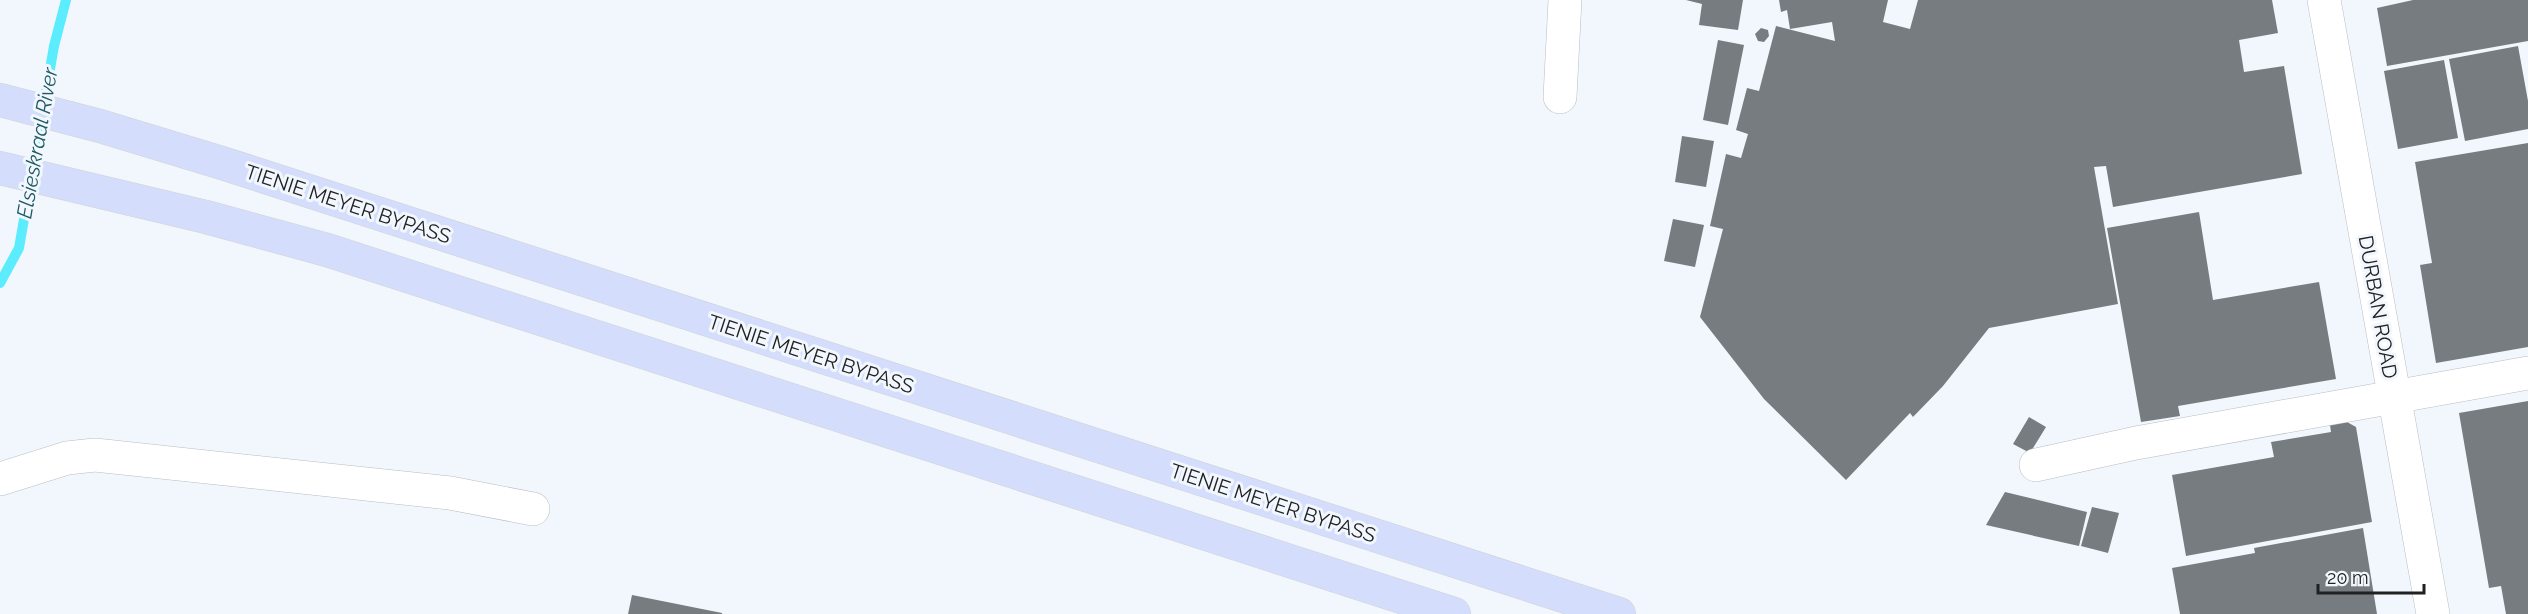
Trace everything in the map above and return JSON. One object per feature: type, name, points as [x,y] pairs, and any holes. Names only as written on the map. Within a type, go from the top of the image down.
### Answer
[{"type":"main road","name":"TIENIE MEYER BYPASS","points":[[0,100],[100,126],[233,166],[1619,614]]},
{"type":"main road","points":[[0,168],[86,187],[327,250],[1455,614]]},
{"type":"street","points":[[1560,97],[1565,0]]},
{"type":"street","name":"DURBAN ROAD","points":[[2324,0],[2433,614]]},
{"type":"street","points":[[2036,465],[2136,443],[2528,373]]},
{"type":"street","points":[[0,479],[68,458],[95,454],[450,493],[533,509]]},
{"type":"building","points":[[1686,0],[1743,0],[1738,30],[1699,25],[1702,4]]},
{"type":"building","points":[[1779,0],[1888,0],[1883,22],[1910,29],[1918,0],[2272,0],[2278,33],[2239,40],[2244,72],[2284,66],[2302,174],[2113,207],[2106,166],[2094,167],[2118,304],[1989,328],[1943,386],[1913,417],[1910,413],[1846,480],[1764,399],[1700,317],[1723,229],[1710,226],[1726,154],[1741,158],[1748,134],[1736,130],[1747,88],[1759,91],[1776,26],[1835,41],[1832,22],[1790,29],[1787,10],[1781,12]]},
{"type":"building","points":[[2413,0],[2528,0],[2528,41],[2387,66],[2377,8]]},
{"type":"building","points":[[1761,28],[1768,30],[1769,36],[1764,42],[1758,41],[1755,34]]},
{"type":"building","points":[[1718,40],[1744,45],[1728,125],[1703,120]]},
{"type":"building","points":[[2518,46],[2528,101],[2528,129],[2465,141],[2449,59]]},
{"type":"building","points":[[2444,60],[2458,138],[2398,149],[2384,71]]},
{"type":"building","points":[[1682,136],[1714,141],[1706,187],[1675,182]]},
{"type":"building","points":[[2528,143],[2528,347],[2436,363],[2420,265],[2432,263],[2415,162]]},
{"type":"building","points":[[2199,212],[2213,300],[2319,282],[2336,379],[2178,406],[2180,416],[2141,422],[2107,228]]},
{"type":"building","points":[[1673,219],[1704,225],[1695,267],[1664,261]]},
{"type":"building","points":[[2528,401],[2528,614],[2506,614],[2501,586],[2489,588],[2459,413]]},
{"type":"building","points":[[2029,417],[2046,427],[2030,453],[2013,444]]},
{"type":"building","points":[[2347,422],[2356,427],[2372,522],[2186,556],[2172,475],[2274,457],[2271,442],[2331,432],[2330,425]]},
{"type":"building","points":[[2005,492],[2087,512],[2079,546],[1986,525]]},
{"type":"building","points":[[2092,507],[2119,513],[2108,553],[2081,546]]},
{"type":"building","points":[[2363,528],[2377,614],[2180,614],[2172,568],[2255,553],[2254,548]]},
{"type":"building","points":[[632,595],[722,613],[722,614],[628,614]]},
{"type":"waterway","name":"Elsieskraal River","points":[[0,283],[19,248],[54,46],[66,0]]}]
